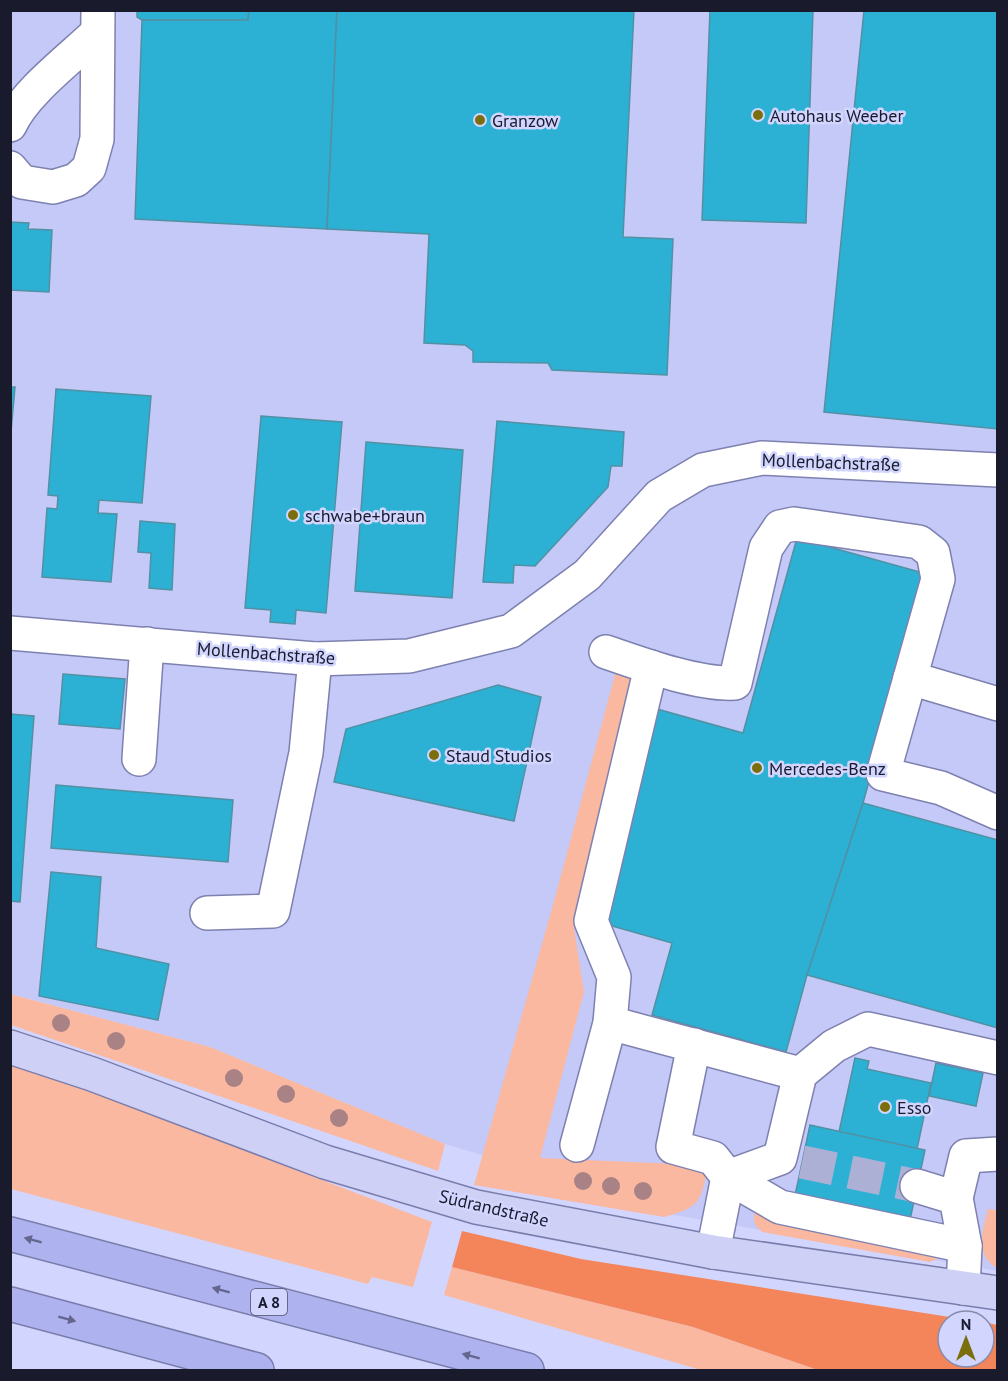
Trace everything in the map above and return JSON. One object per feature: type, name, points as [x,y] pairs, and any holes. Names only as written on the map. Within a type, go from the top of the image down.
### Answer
[{"type":"highway","name":"A 8","points":[[10,1234],[527,1371]]},
{"type":"highway","points":[[10,1305],[257,1371]]},
{"type":"main road","name":"Südrandstraße","points":[[10,1047],[92,1074],[325,1162],[476,1207],[713,1252],[998,1293]]},
{"type":"street","points":[[10,125],[16,112],[98,22]]},
{"type":"street","points":[[10,168],[22,182],[52,187],[76,180],[89,168],[97,140],[98,22]]},
{"type":"street","name":"Mollenbachstraße","points":[[10,633],[315,659],[409,656],[511,631],[587,575],[659,496],[703,470],[762,458],[998,470]]},
{"type":"street","points":[[606,652],[651,667],[720,684],[735,682],[766,548],[780,527],[794,524],[919,542],[933,553],[938,579],[883,774],[941,788],[998,813]]},
{"type":"street","points":[[139,759],[147,644]]},
{"type":"street","points":[[207,913],[273,911],[306,753],[315,659]]},
{"type":"street","points":[[577,1145],[610,1023],[614,977],[591,921],[651,667]]},
{"type":"street","points":[[910,678],[998,704]]},
{"type":"street","points":[[610,1023],[800,1074]]},
{"type":"street","points":[[728,1177],[791,1160],[800,1074],[834,1046],[868,1029],[998,1058]]},
{"type":"street","points":[[693,1045],[673,1148],[713,1158],[728,1177],[780,1207],[965,1246]]},
{"type":"street","points":[[963,1288],[965,1246],[956,1198],[966,1156],[998,1154]]},
{"type":"street","points":[[713,1252],[728,1177]]},
{"type":"street","points":[[917,1186],[956,1198]]},
{"type":"shaded area","points":[[10,11],[997,11],[997,1271],[478,1181],[485,1156],[445,1144],[210,1047],[11,994]]},
{"type":"shaded area","points":[[625,670],[632,679],[633,691],[577,901],[574,928],[584,992],[540,1158],[698,1165],[707,1171],[696,1203],[664,1217],[474,1185],[616,671]]},
{"type":"shaded area","points":[[10,994],[210,1047],[445,1144],[438,1171],[11,1025]]},
{"type":"shaded area","points":[[11,1065],[105,1097],[432,1222],[413,1287],[372,1277],[368,1284],[11,1189]]},
{"type":"shaded area","points":[[762,1209],[940,1249],[937,1259],[930,1262],[762,1232],[754,1218],[755,1212]]},
{"type":"shaded area","points":[[988,1209],[997,1210],[997,1268],[990,1263],[983,1249],[983,1233]]},
{"type":"shaded area","points":[[462,1231],[581,1259],[936,1315],[936,1369],[996,1369],[996,1325],[997,1370],[818,1370],[693,1327],[452,1267]]},
{"type":"shaded area","points":[[452,1267],[693,1327],[818,1370],[701,1370],[444,1295]]},
{"type":"building","points":[[137,10],[249,10],[248,20],[142,20],[137,17]]},
{"type":"building","points":[[249,10],[337,10],[327,229],[135,219],[142,20],[248,20]]},
{"type":"building","name":"Granzow","points":[[337,10],[634,10],[623,237],[673,239],[667,375],[552,370],[548,363],[473,362],[473,351],[465,345],[424,343],[429,234],[327,229]]},
{"type":"building","name":"Autohaus Weeber","points":[[710,10],[813,10],[806,223],[702,220]]},
{"type":"building","points":[[864,10],[998,10],[998,429],[824,412]]},
{"type":"building","points":[[10,222],[29,223],[28,229],[52,230],[49,292],[10,290]]},
{"type":"building","points":[[10,387],[15,387],[10,443]]},
{"type":"building","points":[[56,389],[151,396],[142,503],[99,500],[98,513],[117,514],[111,582],[42,577],[47,508],[57,509],[58,496],[48,495]]},
{"type":"building","name":"schwabe+braun","points":[[261,416],[342,422],[326,613],[296,610],[295,624],[270,622],[271,610],[245,608]]},
{"type":"building","points":[[497,421],[624,432],[622,466],[611,466],[608,487],[535,566],[514,565],[513,583],[483,582]]},
{"type":"building","points":[[366,442],[463,450],[452,598],[355,591]]},
{"type":"building","points":[[140,521],[175,524],[172,590],[149,588],[151,553],[138,552]]},
{"type":"building","name":"Mercedes-Benz","points":[[797,538],[927,574],[863,803],[807,975],[786,1052],[652,1015],[672,943],[598,922],[657,709],[743,733]]},
{"type":"building","points":[[63,674],[125,679],[120,729],[59,724]]},
{"type":"building","name":"Staud Studios","points":[[498,685],[541,697],[514,821],[334,782],[346,729]]},
{"type":"building","points":[[10,714],[34,716],[20,902],[10,901]]},
{"type":"building","points":[[56,785],[233,800],[228,862],[51,848]]},
{"type":"building","name":"Mercedes-Benz","points":[[863,803],[998,840],[998,1028],[807,975]]},
{"type":"building","points":[[51,872],[101,877],[96,948],[169,964],[158,1020],[39,996]]},
{"type":"building","name":"Esso","points":[[855,1058],[869,1061],[867,1069],[931,1083],[917,1149],[839,1132]]},
{"type":"building","points":[[936,1063],[983,1073],[976,1106],[929,1096]]},
{"type":"building","points":[[810,1125],[925,1150],[908,1229],[793,1205]]},
{"type":"tunnel","points":[[802,1162],[917,1186]]},
{"type":"place","name":"Autohaus Weeber","points":[[758,115]]},
{"type":"place","name":"Granzow","points":[[480,120]]},
{"type":"place","name":"schwabe+braun","points":[[293,515]]},
{"type":"place","name":"Staud Studios","points":[[434,755]]},
{"type":"place","name":"Mercedes-Benz","points":[[757,768]]},
{"type":"place","name":"Esso","points":[[885,1107]]}]
